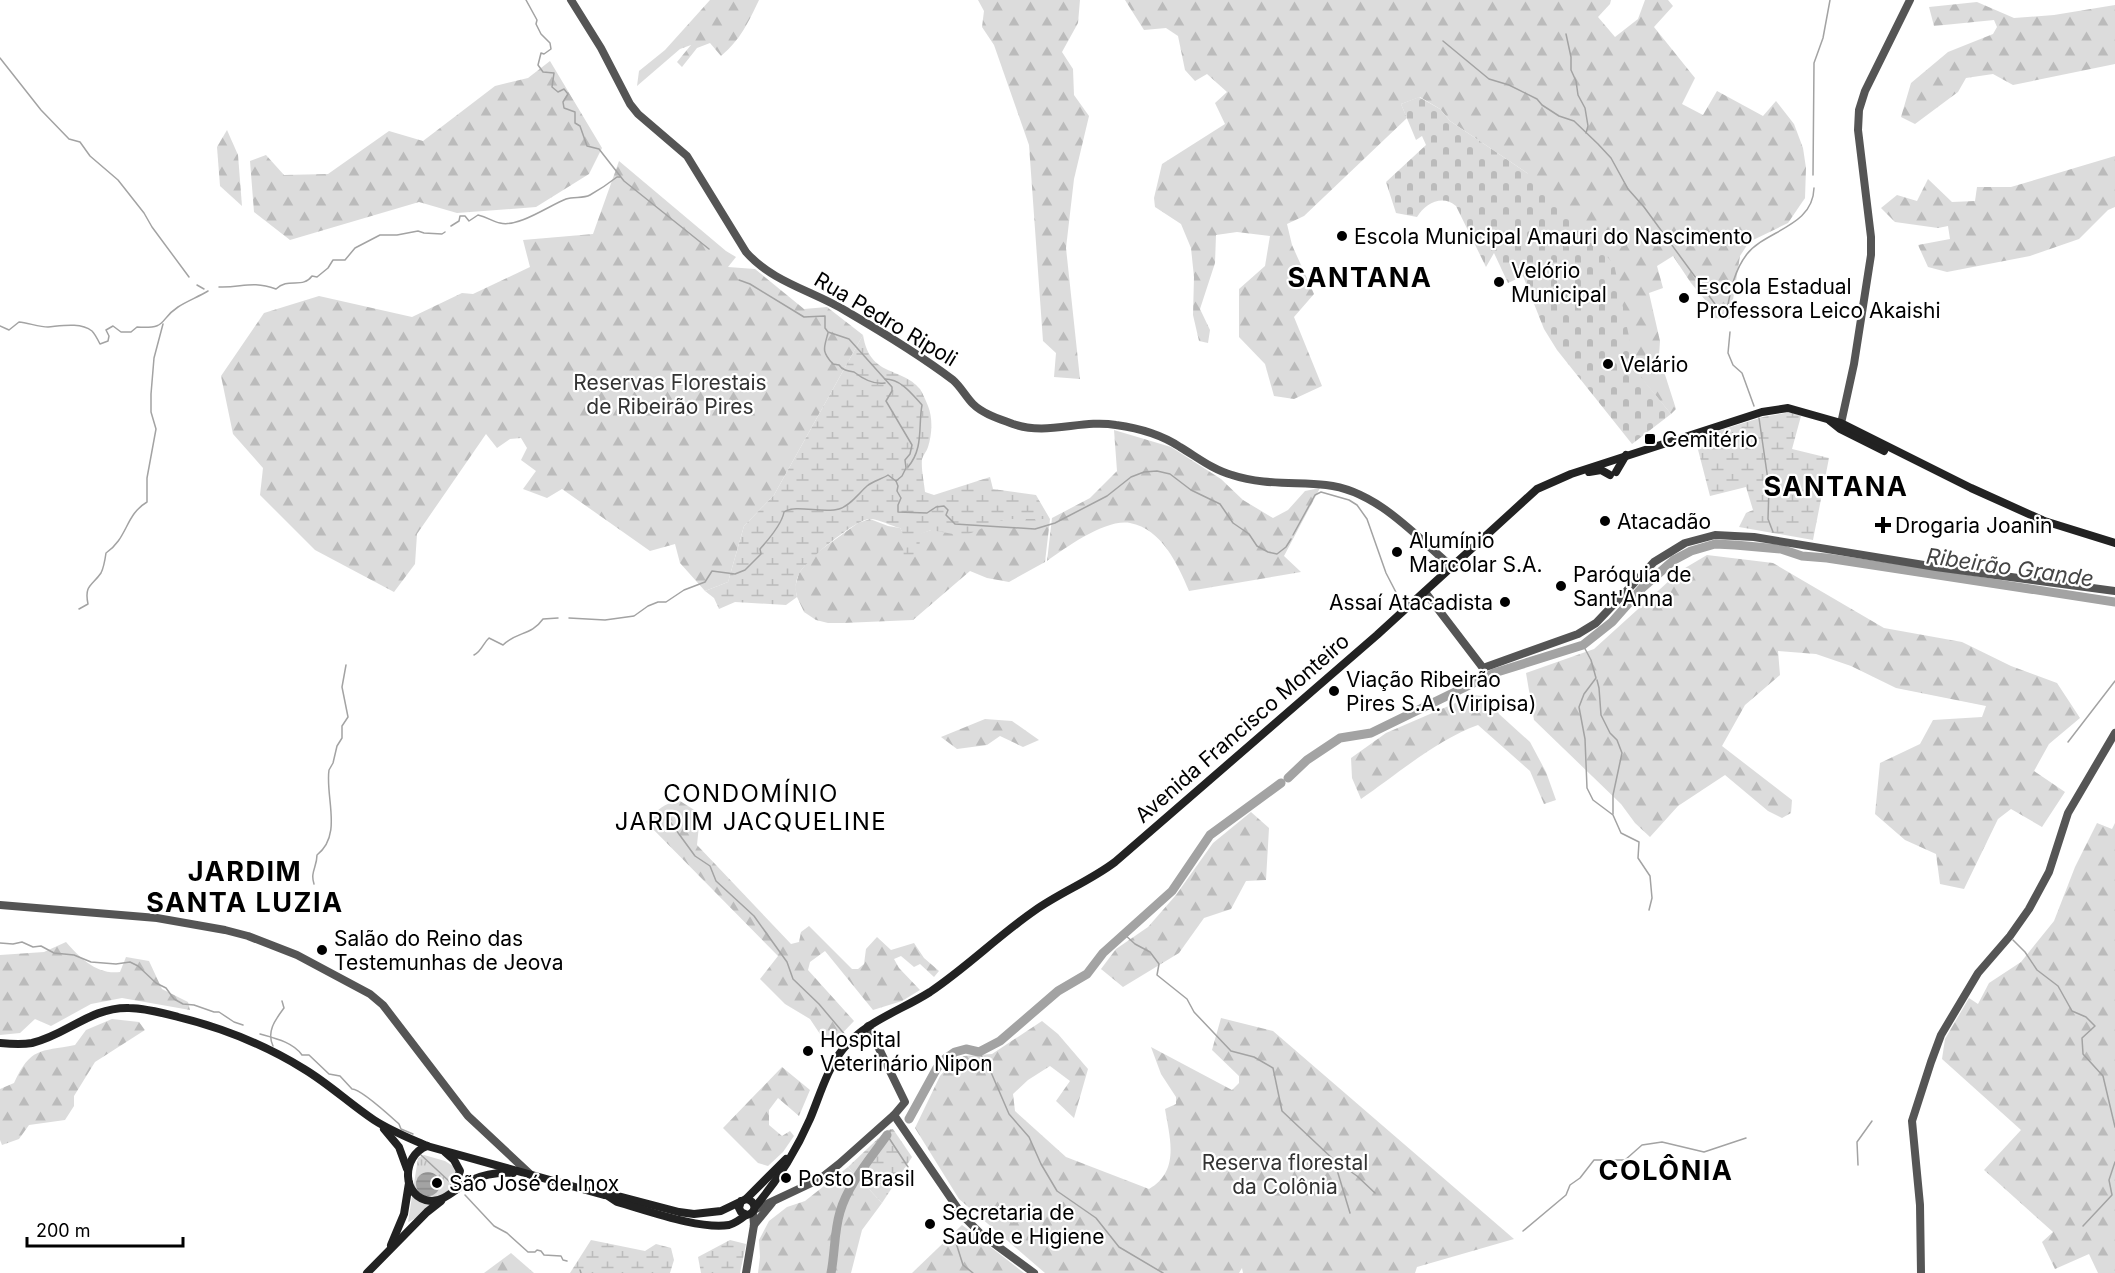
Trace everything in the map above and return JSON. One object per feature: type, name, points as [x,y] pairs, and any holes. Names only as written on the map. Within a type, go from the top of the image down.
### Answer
[{"type":"main road","name":"Avenida Francisco Monteiro","points":[[751,1212],[776,1181],[793,1153],[834,1062],[844,1048],[868,1026],[941,984],[1032,905],[1112,865],[1425,592],[1537,489],[1571,474],[1626,455],[1775,409],[1799,410],[1828,419],[1989,502],[2024,517],[2042,520],[2115,543]]},
{"type":"main road","points":[[1571,474],[1601,471],[1613,474],[1626,455]]},
{"type":"main road","points":[[0,1043],[29,1044],[43,1040],[103,1011],[131,1008],[149,1011],[218,1028],[262,1047],[306,1070],[375,1120],[427,1146],[607,1196],[617,1202],[696,1222],[733,1224],[751,1212],[753,1202],[744,1200],[721,1211],[694,1214],[618,1196],[607,1196]]},
{"type":"main road","points":[[375,1120],[394,1140],[414,1191],[425,1199],[438,1201],[444,1198]]},
{"type":"main road","points":[[407,1169],[416,1152],[427,1146]]},
{"type":"main road","points":[[445,1151],[458,1166],[459,1176],[453,1190]]},
{"type":"main road","points":[[751,1212],[741,1212],[739,1208],[744,1200],[793,1153]]},
{"type":"main road","points":[[367,1273],[417,1222],[453,1190],[483,1176],[503,1173],[528,1174]]},
{"type":"main road","points":[[386,1256],[400,1226],[410,1183]]},
{"type":"street","name":"Rua Pedro Ripoli","points":[[571,0],[602,48],[630,104],[638,114],[687,156],[746,252],[757,264],[780,278],[846,310],[902,346],[951,379],[974,405],[983,411],[1016,425],[1038,429],[1093,423],[1119,425],[1144,431],[1168,441],[1231,475],[1264,481],[1327,485],[1355,492],[1370,499],[1387,512],[1452,567]]},
{"type":"street","points":[[1840,426],[1854,364],[1871,255],[1871,237],[1858,130],[1859,110],[1865,91],[1910,0]]},
{"type":"street","points":[[1425,592],[1483,668],[1578,634],[1596,623],[1654,562],[1685,543],[1715,535],[1754,537],[1936,567],[2115,591]]},
{"type":"street","points":[[1922,1273],[1920,1205],[1912,1121],[1931,1062],[1941,1035],[1978,973],[2010,936],[2029,909],[2049,872],[2068,813],[2115,733]]},
{"type":"street","points":[[0,905],[157,918],[199,925],[248,936],[297,955],[370,994],[383,1005],[458,1104],[528,1174]]},
{"type":"street","points":[[751,1212],[820,1179],[894,1115],[905,1102],[868,1026]]},
{"type":"street","points":[[894,1115],[963,1216],[981,1234],[1034,1273]]},
{"type":"street","points":[[502,1166],[507,1160],[508,1153]]},
{"type":"street","points":[[754,1226],[775,1200]]},
{"type":"street","points":[[746,1273],[754,1226],[751,1212]]},
{"type":"street","points":[[751,1212],[751,1240]]},
{"type":"green space","points":[[710,0],[759,0],[739,37],[721,56],[710,43],[697,48],[682,67],[677,62],[691,45],[680,49],[637,86],[639,71],[665,50]]},
{"type":"green space","points":[[978,0],[1080,0],[1078,23],[1062,52],[1073,69],[1074,95],[1089,116],[1074,179],[1066,248],[1080,379],[1054,377],[1056,353],[1043,341],[1029,145],[994,45],[982,27],[984,11]]},
{"type":"green space","points":[[1125,0],[1611,0],[1598,17],[1615,37],[1638,19],[1645,0],[1668,0],[1673,6],[1654,27],[1695,78],[1682,104],[1703,115],[1717,91],[1763,116],[1776,101],[1794,124],[1803,148],[1806,168],[1805,198],[1788,223],[1749,242],[1740,256],[1730,319],[1713,318],[1711,307],[1673,256],[1657,266],[1663,288],[1649,293],[1660,341],[1659,356],[1676,409],[1671,414],[1627,361],[1527,173],[1450,121],[1440,109],[1420,97],[1401,104],[1407,118],[1304,216],[1287,224],[1292,245],[1314,294],[1294,317],[1322,386],[1294,399],[1274,396],[1265,364],[1239,337],[1239,289],[1265,266],[1270,236],[1237,232],[1216,235],[1215,263],[1200,309],[1210,330],[1208,343],[1199,341],[1193,315],[1194,277],[1191,248],[1181,224],[1155,207],[1154,198],[1162,164],[1225,124],[1215,103],[1227,92],[1207,74],[1195,81],[1185,70],[1178,36],[1166,28],[1144,30]]},
{"type":"green space","points":[[1977,2],[2014,18],[2054,15],[2115,5],[2115,64],[2013,85],[1993,74],[1966,78],[1958,92],[1915,124],[1901,117],[1911,83],[1948,52],[1993,34],[1997,27],[1994,20],[1934,26],[1929,7]]},
{"type":"green space","points":[[550,61],[602,148],[589,174],[536,207],[457,213],[419,202],[290,240],[254,212],[250,161],[266,155],[284,175],[328,174],[389,131],[423,141],[495,86],[528,78]]},
{"type":"green space","points":[[1419,97],[1440,109],[1450,121],[1527,173],[1614,264],[1633,356],[1628,361],[1671,414],[1632,444],[1557,350],[1544,329],[1523,276],[1508,283],[1494,253],[1486,267],[1456,206],[1451,202],[1440,201],[1424,208],[1417,217],[1396,213],[1386,182],[1426,145],[1422,136],[1416,140],[1401,104]]},
{"type":"green space","points":[[227,130],[238,155],[242,206],[220,186],[217,147]]},
{"type":"green space","points":[[2115,156],[2115,207],[2108,210],[2079,239],[2030,256],[1947,272],[1928,267],[1918,245],[1950,239],[1948,226],[1938,228],[1895,222],[1881,208],[1897,195],[1917,201],[1928,179],[1952,202],[1975,201],[1977,187],[2011,187]]},
{"type":"green space","name":"Reservas Florestais de Ribeirão Pires","points":[[619,161],[736,257],[728,267],[755,269],[804,309],[827,307],[863,335],[774,495],[744,526],[728,582],[705,591],[680,563],[675,544],[650,551],[562,489],[547,498],[523,489],[536,471],[521,460],[527,448],[521,438],[510,439],[497,448],[486,434],[417,534],[415,564],[394,592],[315,550],[260,495],[263,468],[233,434],[221,376],[264,313],[319,296],[412,317],[462,293],[473,294],[530,267],[523,240],[593,234]]},
{"type":"green space","points":[[863,335],[872,358],[887,370],[912,382],[920,389],[928,406],[931,416],[931,432],[922,463],[925,492],[934,495],[990,477],[993,489],[1036,495],[1050,519],[1004,519],[964,536],[931,530],[921,534],[918,554],[906,563],[900,528],[869,519],[842,533],[810,560],[798,577],[797,597],[786,605],[735,602],[719,609],[714,598],[705,591],[728,582],[744,526],[774,495]]},
{"type":"green space","points":[[1791,412],[1801,416],[1792,449],[1829,458],[1813,540],[1739,527],[1746,513],[1753,510],[1746,487],[1710,496],[1695,438],[1763,417]]},
{"type":"green space","points":[[1114,430],[1171,447],[1221,479],[1243,500],[1273,518],[1288,510],[1305,491],[1320,488],[1284,556],[1301,572],[1189,591],[1180,570],[1160,540],[1151,532],[1130,523],[1109,525],[1098,530],[1047,561],[1052,518],[1090,498],[1117,471]]},
{"type":"green space","points":[[870,519],[900,528],[904,539],[931,530],[1004,519],[1050,519],[1045,562],[1009,582],[987,578],[970,571],[913,620],[828,623],[816,620],[804,612],[797,597],[795,587],[799,573],[822,549],[858,523]]},
{"type":"green space","points":[[1707,555],[1773,563],[1884,628],[1962,642],[2011,666],[2057,683],[2080,718],[2049,744],[2034,771],[2065,792],[2042,827],[2011,809],[1998,819],[1964,889],[1940,884],[1936,854],[1905,840],[1875,814],[1880,763],[1920,744],[1933,720],[1982,717],[1986,706],[1896,688],[1851,666],[1816,654],[1778,651],[1780,675],[1745,705],[1722,746],[1792,800],[1791,813],[1782,818],[1768,811],[1725,775],[1678,806],[1650,837],[1635,823],[1621,804],[1534,720],[1526,673],[1594,649],[1680,571]]},
{"type":"green space","points":[[1474,695],[1490,697],[1499,714],[1530,742],[1546,772],[1556,800],[1544,804],[1530,771],[1478,725],[1433,748],[1361,799],[1352,778],[1351,758],[1386,733]]},
{"type":"green space","points":[[985,719],[1012,721],[1039,740],[1023,747],[1000,736],[987,745],[957,749],[941,737]]},
{"type":"green space","points":[[680,801],[696,811],[699,825],[697,845],[791,944],[799,942],[801,932],[809,926],[852,969],[858,969],[864,964],[866,949],[877,937],[891,950],[914,943],[924,958],[939,971],[934,977],[920,964],[914,967],[901,956],[894,959],[899,968],[920,990],[902,1001],[873,1010],[825,951],[810,962],[808,970],[854,1021],[834,1042],[824,1040],[810,1019],[785,1004],[760,979],[778,956],[646,822],[665,805]]},
{"type":"green space","points":[[1251,812],[1269,828],[1266,880],[1246,881],[1231,909],[1204,918],[1179,953],[1123,987],[1101,969],[1116,949],[1148,927],[1176,895],[1213,843]]},
{"type":"green space","points":[[2097,823],[2112,829],[2115,823],[2115,1273],[2098,1273],[2089,1254],[2055,1269],[2042,1242],[2053,1232],[1984,1170],[2021,1130],[1942,1059],[1945,1039],[1969,998],[1978,1004],[1989,983],[2021,962],[2054,921],[2075,867]]},
{"type":"green space","points":[[66,942],[83,959],[104,971],[120,972],[126,957],[149,961],[162,989],[188,1002],[190,1010],[122,998],[91,1004],[51,1026],[35,1019],[20,1033],[0,1035],[0,955],[44,952]]},
{"type":"green space","name":"Reserva florestal da Colônia","points":[[1221,1018],[1273,1031],[1514,1239],[1417,1267],[1415,1273],[1243,1273],[1242,1268],[1239,1273],[1045,1273],[959,1199],[915,1128],[940,1076],[952,1063],[964,1056],[992,1054],[1042,1021],[1058,1034],[1088,1069],[1074,1118],[1056,1101],[1070,1081],[1050,1066],[1028,1080],[1013,1094],[1015,1111],[1066,1157],[1149,1189],[1159,1182],[1169,1164],[1170,1143],[1165,1109],[1176,1104],[1176,1097],[1161,1074],[1151,1047],[1232,1090],[1239,1083],[1239,1076],[1212,1050]]},
{"type":"green space","points":[[112,1019],[139,1022],[145,1030],[95,1062],[74,1096],[74,1106],[65,1120],[29,1125],[19,1139],[2,1145],[0,1140],[0,1089],[14,1083],[26,1063],[37,1053],[75,1045],[86,1030]]},
{"type":"green space","points":[[782,1067],[810,1090],[799,1116],[778,1098],[769,1110],[769,1125],[782,1136],[790,1131],[794,1136],[783,1152],[768,1166],[758,1163],[723,1128]]},
{"type":"green space","points":[[893,1129],[912,1157],[882,1203],[848,1167],[887,1130]]},
{"type":"green space","points":[[424,1155],[445,1161],[456,1168],[455,1183],[433,1205],[408,1222],[418,1158]]},
{"type":"green space","points":[[848,1167],[882,1203],[862,1230],[851,1273],[758,1273],[759,1240],[769,1221],[787,1207],[805,1201]]},
{"type":"green space","points":[[962,1225],[970,1231],[1024,1273],[912,1273]]},
{"type":"green space","points":[[591,1240],[645,1251],[656,1244],[671,1248],[674,1260],[670,1273],[570,1273]]},
{"type":"green space","points":[[730,1240],[746,1244],[740,1273],[701,1273],[698,1257]]},
{"type":"green space","points":[[511,1253],[534,1273],[484,1273]]},
{"type":"shaded area","points":[[428,1172],[437,1175],[440,1184],[437,1193],[428,1196],[419,1193],[416,1184],[419,1175]]},
{"type":"waterway","points":[[526,0],[537,20],[536,24],[541,34],[550,43],[551,49],[544,54],[541,53],[538,65],[543,72],[554,73],[552,87],[558,92],[564,89],[568,94],[563,102],[564,108],[575,112],[575,123],[580,126],[587,146],[599,149],[624,181],[709,249]]},
{"type":"waterway","points":[[1813,175],[1814,63],[1823,38],[1830,0]]},
{"type":"waterway","points":[[1566,34],[1571,70],[1576,81],[1578,95],[1585,108],[1588,126],[1586,133]]},
{"type":"waterway","points":[[1443,41],[1489,79],[1509,85],[1537,99],[1559,116],[1574,121],[1598,144],[1611,158],[1628,189],[1644,207],[1726,319]]},
{"type":"waterway","points":[[0,58],[41,110],[69,139],[80,142],[90,156],[118,180],[189,277]]},
{"type":"waterway","points":[[451,226],[459,221],[460,216],[465,216],[469,221],[478,215],[500,223],[516,222],[566,199],[587,196],[620,177]]},
{"type":"waterway","points":[[1726,315],[1735,276],[1742,261],[1755,246],[1787,227],[1806,211],[1812,201],[1814,188]]},
{"type":"waterway","points":[[219,287],[253,285],[276,289],[285,284],[304,282],[312,276],[317,277],[328,268],[333,260],[345,260],[355,248],[380,235],[418,231],[442,234],[445,232]]},
{"type":"waterway","points":[[739,280],[750,284],[804,317],[825,316],[825,328],[828,332],[849,339],[892,387],[886,401],[912,445],[910,454],[905,460],[906,468],[896,481],[897,491],[901,498],[898,512],[927,513],[936,507],[944,506],[948,510],[946,515],[955,524],[1035,529],[1055,523],[1107,496],[1131,477],[1144,472],[1157,471],[1170,474],[1191,490],[1220,504],[1233,523],[1249,534],[1257,546],[1268,552],[1277,554],[1286,547],[1291,539]]},
{"type":"waterway","points":[[197,285],[204,289]]},
{"type":"waterway","points":[[0,326],[9,330],[19,322],[45,327],[82,326],[92,331],[100,344],[108,341],[109,336],[106,330],[113,326],[121,332],[131,332],[137,327],[154,327],[162,323],[178,307],[208,291]]},
{"type":"waterway","points":[[79,609],[88,604],[88,589],[101,573],[106,553],[119,541],[134,513],[147,502],[147,478],[156,429],[151,412],[154,358],[163,324]]},
{"type":"waterway","points":[[1730,332],[1728,353],[1733,365],[1742,373],[1754,406]]},
{"type":"waterway","points":[[828,333],[824,349],[833,364],[854,372],[868,381],[885,383]]},
{"type":"waterway","points":[[885,379],[901,384],[922,405],[918,445],[908,467]]},
{"type":"waterway","points":[[1759,418],[1769,487],[1768,519],[1773,532]]},
{"type":"waterway","points":[[569,618],[605,620],[634,616],[648,606],[666,602],[684,590],[705,582],[712,571],[735,574],[745,570],[761,554],[760,549],[778,526],[784,512],[795,509],[839,509],[875,481],[888,475],[896,481]]},
{"type":"waterway","points":[[1293,535],[1315,495],[1321,492],[1349,500],[1357,505],[1367,519],[1386,573],[1401,602]]},
{"type":"waterway","name":"Ribeirão Grande","points":[[1288,778],[1307,760],[1340,738],[1371,733],[1494,673],[1583,645],[1612,622],[1642,588],[1674,560],[1691,551],[1715,544],[1781,549],[1802,556],[2115,602]]},
{"type":"waterway","points":[[474,655],[489,638],[503,645],[513,637],[534,628],[543,619],[558,618]]},
{"type":"waterway","points":[[1583,645],[1591,660],[1596,678],[1584,694],[1579,707],[1585,739],[1587,788],[1593,800],[1613,815],[1621,833],[1639,842],[1638,858],[1650,876],[1652,898],[1649,910]]},
{"type":"waterway","points":[[314,884],[313,876],[317,855],[325,847],[331,826],[329,770],[342,738],[342,726],[348,717],[342,687],[346,665]]},
{"type":"waterway","name":"Ribeirão Grande","points":[[1473,676],[1478,681]]},
{"type":"waterway","points":[[1597,680],[1601,715],[1610,733],[1617,740],[1622,753],[1613,795],[1613,814]]},
{"type":"waterway","points":[[2068,742],[2115,681]]},
{"type":"waterway","name":"Ribeirão Grande","points":[[909,1119],[937,1068],[945,1059],[955,1052],[966,1049],[979,1052],[1000,1041],[1058,991],[1087,974],[1103,953],[1172,891],[1210,835],[1281,783]]},
{"type":"waterway","points":[[668,819],[695,856],[710,866],[716,881],[754,916],[787,962],[793,979],[819,1004],[846,1036]]},
{"type":"waterway","points":[[1124,934],[1135,944],[1150,952],[1159,964],[1157,975],[1187,999],[1194,1012],[1231,1051],[1254,1057],[1273,1068],[1282,1111],[1334,1160],[1350,1213]]},
{"type":"waterway","points":[[2013,940],[2025,952],[2037,970],[2058,986],[2072,1011],[2086,1017],[2095,1026],[2082,1038],[2083,1054],[2103,1076],[2115,1127]]},
{"type":"waterway","points":[[0,943],[22,942],[33,947],[41,946],[54,953],[74,955],[91,962],[116,964],[130,962],[138,966],[156,983],[166,988],[174,999],[183,1004],[219,1012],[243,1025]]},
{"type":"waterway","points":[[273,1046],[271,1030],[284,1008],[282,1001]]},
{"type":"waterway","points":[[260,1034],[288,1044],[302,1055],[309,1055],[329,1074],[340,1076],[352,1089],[375,1103],[399,1124],[401,1129],[413,1134]]},
{"type":"waterway","points":[[979,1052],[990,1070],[1009,1114],[1029,1137],[1057,1191],[1096,1218],[1119,1247],[1163,1273]]},
{"type":"waterway","points":[[1858,1165],[1857,1142],[1872,1121]]},
{"type":"waterway","points":[[891,1130],[887,1135],[908,1167]]},
{"type":"waterway","name":"Ribeirão Grande","points":[[831,1273],[840,1212],[848,1191],[887,1135]]},
{"type":"waterway","points":[[1523,1231],[1566,1195],[1570,1185],[1580,1178],[1594,1160],[1625,1160],[1642,1145],[1662,1142],[1704,1152],[1746,1138]]},
{"type":"waterway","name":"Ribeirão Grande","points":[[421,1155],[450,1182]]},
{"type":"waterway","points":[[1334,1160],[1357,1176],[1375,1193]]},
{"type":"waterway","points":[[2083,1226],[2112,1195],[2109,1180],[2115,1162]]},
{"type":"waterway","points":[[465,1195],[494,1226],[507,1233],[528,1252],[537,1250],[544,1255],[561,1256],[567,1261]]},
{"type":"waterway","points":[[952,1230],[963,1265],[973,1273]]},
{"type":"place","name":"Escola Municipal Amauri do Nascimento","points":[[1342,236]]},
{"type":"place","name":"Velório Municipal","points":[[1499,282]]},
{"type":"place","name":"Escola Estadual Professora Leico Akaishi","points":[[1684,298]]},
{"type":"place","name":"Velário","points":[[1608,364]]},
{"type":"place","name":"Cemitério","points":[[1650,439]]},
{"type":"place","name":"Atacadão","points":[[1605,521]]},
{"type":"place","name":"Drogaria Joanin","points":[[1883,525]]},
{"type":"place","name":"Alumínio Marcolar S.A.","points":[[1397,552]]},
{"type":"place","name":"Paróquia de Sant'Anna","points":[[1561,586]]},
{"type":"place","name":"Assaí Atacadista","points":[[1505,602]]},
{"type":"place","name":"Viação Ribeirão Pires S.A. (Viripisa)","points":[[1334,691]]},
{"type":"place","name":"Salão do Reino das Testemunhas de Jeova","points":[[322,950]]},
{"type":"place","name":"Hospital Veterinário Nipon","points":[[808,1051]]},
{"type":"place","name":"Posto Brasil","points":[[786,1178]]},
{"type":"place","name":"São José de Inox","points":[[437,1183]]},
{"type":"place","name":"Secretaria de Saúde e Higiene","points":[[930,1224]]},
{"type":"district","name":"SANTANA","points":[[1360,277]]},
{"type":"district","name":"SANTANA","points":[[1836,486]]},
{"type":"district","name":"CONDOMÍNIO JARDIM JACQUELINE","points":[[751,807]]},
{"type":"district","name":"JARDIM SANTA LUZIA","points":[[245,886]]},
{"type":"district","name":"COLÔNIA","points":[[1666,1170]]}]
